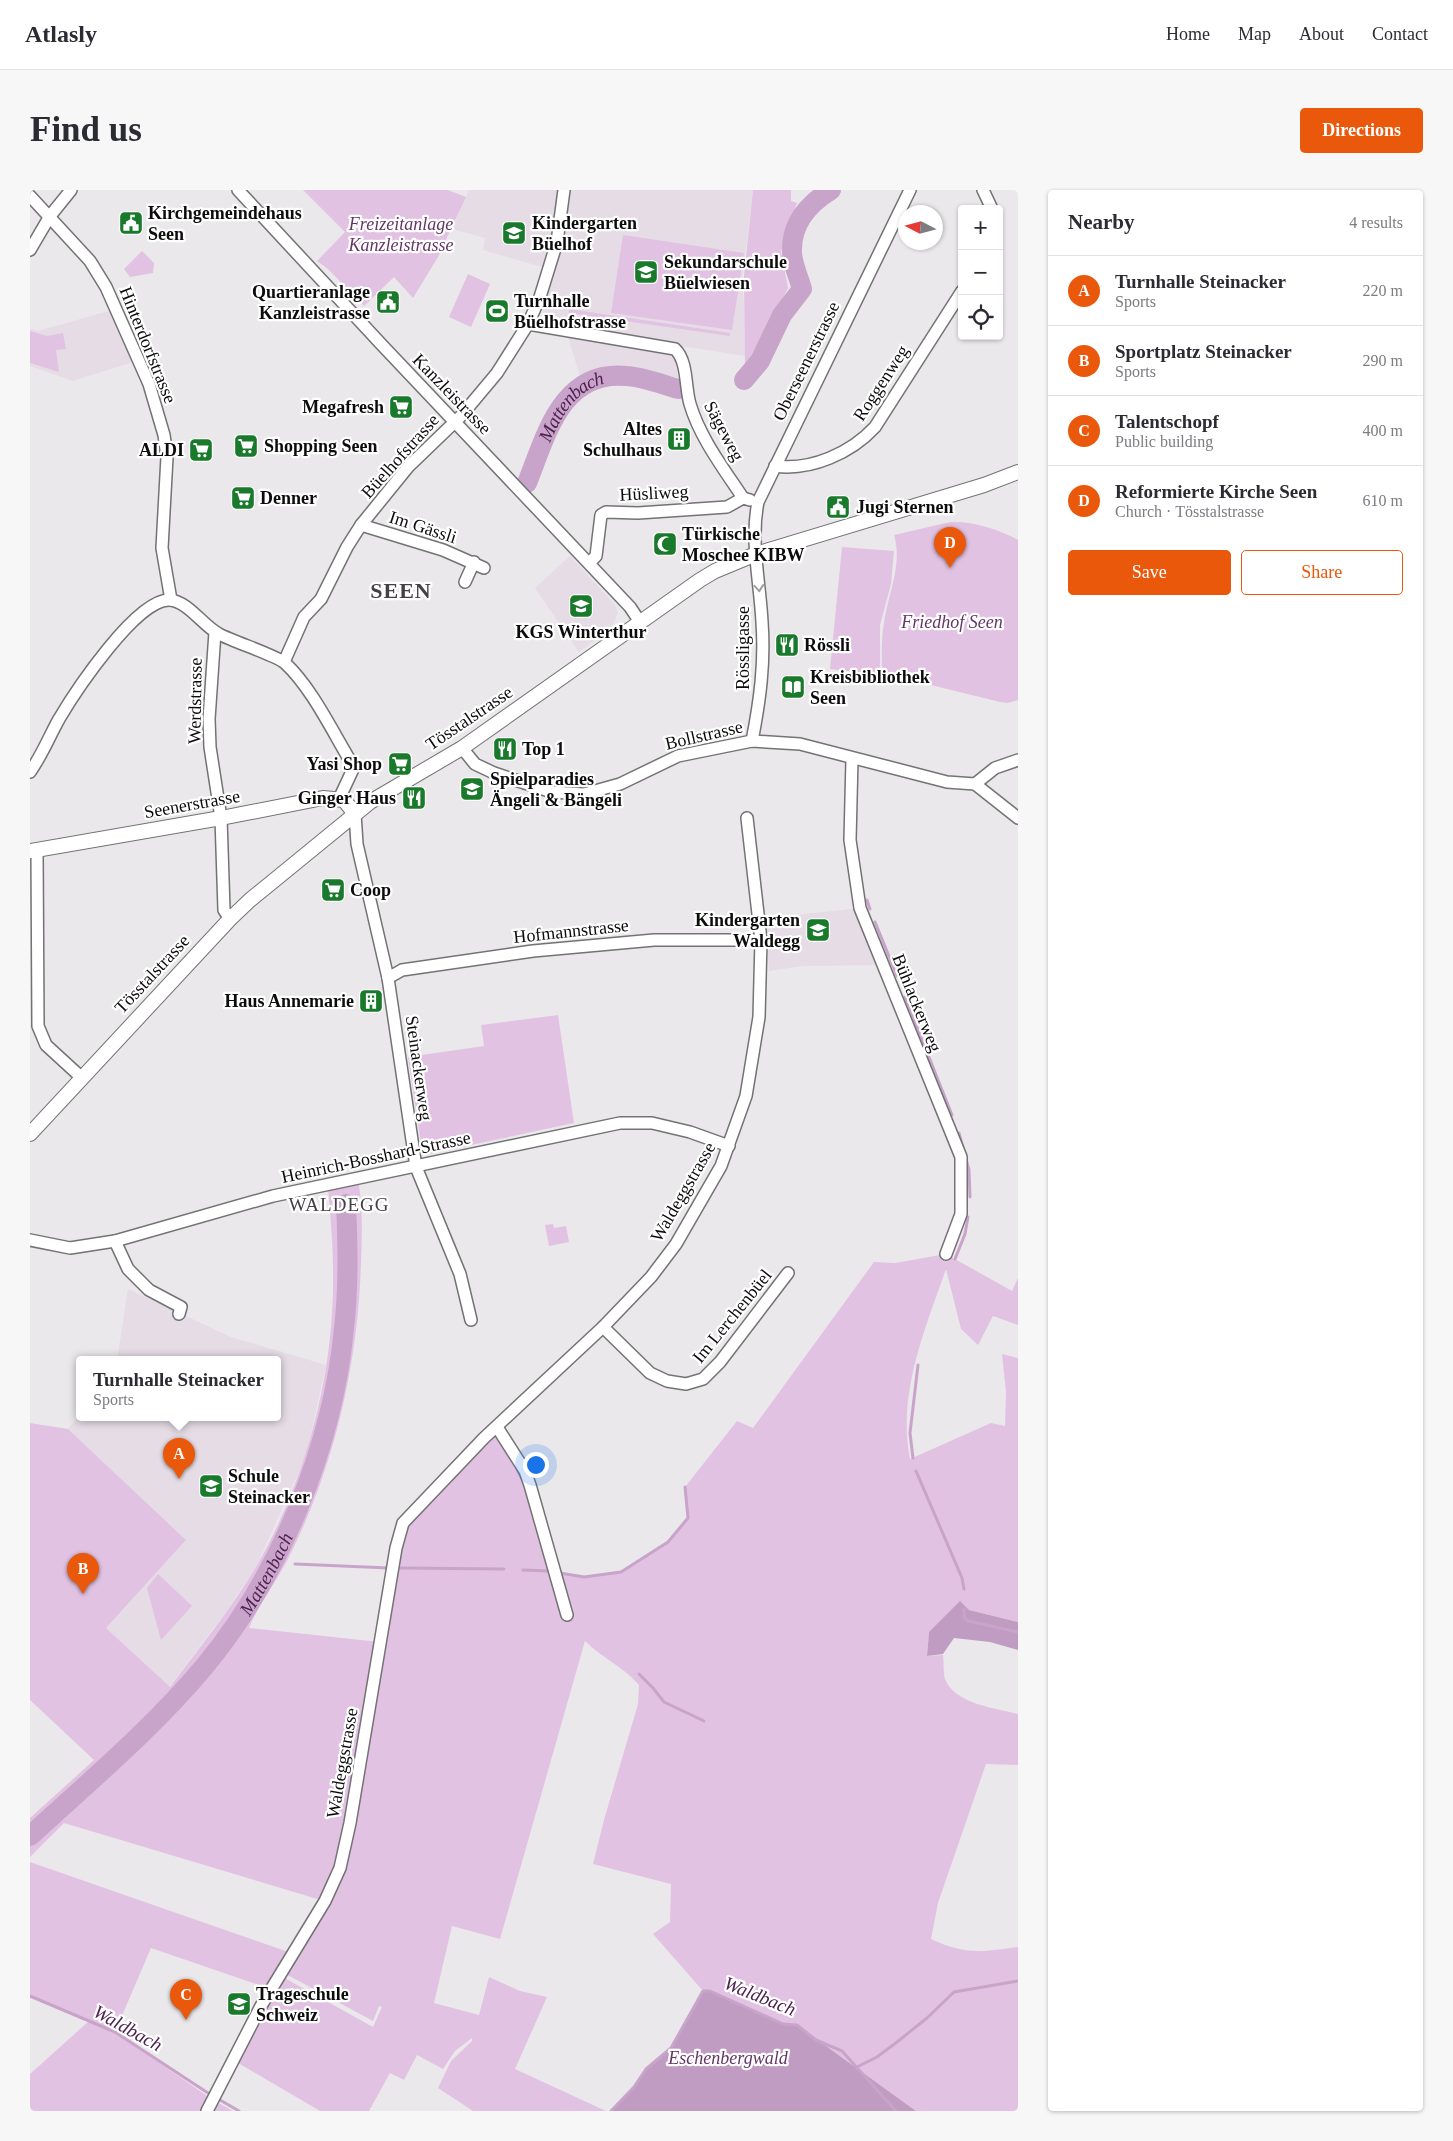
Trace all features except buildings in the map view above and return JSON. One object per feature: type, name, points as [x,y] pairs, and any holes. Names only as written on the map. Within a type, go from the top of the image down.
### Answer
[{"type":"main road","name":"Tösstalstrasse","points":[[30,1134],[230,919],[355,814],[462,748],[700,580],[756,554],[975,488],[1018,472]]},
{"type":"main road","name":"Seenerstrasse","points":[[33,850],[221,818],[323,798],[339,799]]},
{"type":"main road","points":[[339,799],[344,800],[355,814]]},
{"type":"street","points":[[30,250],[50,216],[72,190]]},
{"type":"street","name":"Kanzleistrasse","points":[[238,190],[630,607],[640,622]]},
{"type":"street","name":"Büelhofstrasse","points":[[284,662],[304,617],[321,599],[347,547],[361,525],[408,468],[455,422],[497,373],[528,324],[540,297],[554,251],[562,215],[564,190]]},
{"type":"street","name":"Oberseenerstrasse","points":[[756,554],[755,528],[758,502],[910,190]]},
{"type":"street","points":[[983,190],[990,205]]},
{"type":"street","name":"Hinterdorfstrasse","points":[[32,200],[50,216],[90,261],[106,287],[149,384],[164,435],[167,457],[162,548],[171,600]]},
{"type":"street","name":"Roggenweg","points":[[775,466],[794,468],[806,466],[854,446],[865,438],[875,427],[959,295]]},
{"type":"street","name":"Sägeweg","points":[[528,324],[543,329],[676,349],[682,360],[691,407],[709,445],[743,498]]},
{"type":"street","points":[[743,498],[758,502]]},
{"type":"street","name":"Hüsliweg","points":[[588,563],[596,556],[601,515],[606,512],[638,513],[727,507],[743,498]]},
{"type":"street","name":"Im Gässli","points":[[361,525],[443,550],[479,565],[465,582]]},
{"type":"street","name":"Rössligasse","points":[[752,740],[762,682],[762,622],[756,554]]},
{"type":"street","points":[[30,772],[40,758],[59,719],[109,647],[144,610],[160,602],[171,600],[182,604],[215,632],[284,662],[305,688],[354,767],[339,799]]},
{"type":"street","name":"Werdstrasse","points":[[215,632],[209,719],[210,747],[221,818],[224,910],[230,919]]},
{"type":"street","name":"Bollstrasse","points":[[462,748],[475,764],[494,773],[552,792],[584,794],[620,784],[678,756],[752,740],[800,744],[852,759],[947,782],[975,784]]},
{"type":"street","name":"Bühlackerweg","points":[[852,759],[850,840],[860,908],[961,1157],[961,1214],[946,1254]]},
{"type":"street","points":[[1018,760],[995,768],[975,784],[1018,818]]},
{"type":"street","name":"Steinackerweg","points":[[355,814],[359,850],[388,978],[416,1167],[460,1274],[471,1320]]},
{"type":"street","name":"Waldeggstrasse","points":[[207,2111],[261,2006],[325,1901],[340,1868],[350,1823],[396,1548],[402,1523],[496,1427],[603,1327],[651,1276],[676,1244],[721,1166],[746,1096],[760,1008],[761,940],[747,818]]},
{"type":"street","points":[[33,850],[38,1026],[46,1045],[82,1078]]},
{"type":"street","name":"Hofmannstrasse","points":[[388,978],[402,970],[542,950],[664,939],[761,940]]},
{"type":"street","name":"Heinrich-Bosshard-Strasse","points":[[30,1240],[70,1248],[115,1241],[266,1198],[620,1123],[652,1123],[690,1132],[729,1146]]},
{"type":"street","points":[[115,1241],[128,1269],[150,1290],[180,1307],[178,1314]]},
{"type":"street","name":"Im Lerchenbüel","points":[[603,1327],[650,1373],[667,1381],[686,1384],[704,1379],[720,1362],[788,1273]]},
{"type":"street","points":[[496,1427],[525,1471],[567,1615]]},
{"type":"shaded area","name":"Sekundarschule Büelwiesen","points":[[469,190],[753,190],[743,274],[745,356],[546,325],[540,297],[549,269],[483,250],[485,238],[452,229]]},
{"type":"shaded area","points":[[116,309],[139,360],[73,381],[30,366],[30,329],[38,331]]},
{"type":"shaded area","points":[[568,337],[669,351],[676,359],[678,384],[658,380],[652,371],[608,366],[580,376]]},
{"type":"shaded area","name":"KGS Winterthur","points":[[570,556],[614,604],[618,612],[613,626],[579,652],[535,588]]},
{"type":"shaded area","name":"Kindergarten Waldegg","points":[[860,908],[883,965],[803,966],[769,971],[766,918]]},
{"type":"shaded area","name":"Schule Steinacker","points":[[128,1289],[231,1337],[326,1365],[306,1456],[256,1567],[225,1613],[169,1687],[106,1628],[186,1540],[68,1429],[76,1420],[281,1421],[281,1356],[118,1356]]},
{"type":"green space","name":"Freizeitanlage Kanzleistrasse","points":[[303,190],[448,190],[466,197],[438,257],[413,298],[394,277],[364,306],[328,269],[317,261],[345,232]]},
{"type":"green space","points":[[753,190],[791,190],[791,201],[797,203],[781,251],[788,288],[749,368],[745,367],[744,276]]},
{"type":"green space","points":[[623,235],[744,253],[732,330],[611,313]]},
{"type":"green space","points":[[142,251],[154,263],[153,273],[130,277],[124,269]]},
{"type":"green space","points":[[468,274],[490,284],[471,327],[449,317]]},
{"type":"green space","points":[[569,309],[730,333],[730,336],[569,313]]},
{"type":"green space","points":[[30,331],[47,336],[63,333],[66,349],[56,350],[59,372],[30,363]]},
{"type":"green space","name":"Friedhof Seen","points":[[950,522],[985,526],[1018,540],[1018,700],[1008,703],[1000,702],[882,673],[883,629],[897,557],[894,535]]},
{"type":"green space","points":[[842,547],[894,551],[891,584],[880,625],[880,675],[830,669]]},
{"type":"green space","points":[[558,1015],[574,1123],[429,1154],[422,1150],[408,1057],[484,1046],[481,1025]]},
{"type":"green space","points":[[358,1179],[362,1221],[359,1301],[349,1376],[341,1413],[320,1485],[306,1521],[285,1564],[249,1628],[380,1642],[403,1523],[497,1427],[525,1471],[560,1573],[584,1577],[621,1572],[668,1542],[688,1518],[685,1487],[737,1421],[753,1428],[874,1262],[895,1263],[946,1254],[1012,1291],[1018,1278],[1018,1325],[993,1316],[978,1345],[961,1329],[946,1269],[915,1362],[907,1411],[907,1435],[910,1459],[991,1423],[1005,1426],[1006,1392],[1002,1354],[1018,1358],[1018,1622],[969,1610],[929,1632],[927,1656],[943,1655],[945,1679],[957,1694],[977,1704],[1018,1714],[1018,1765],[986,1764],[938,1903],[931,1939],[954,1948],[974,1951],[1018,1947],[1018,2111],[916,2111],[797,2025],[783,2024],[710,1991],[703,1991],[653,1934],[670,1922],[671,1884],[593,1864],[638,1704],[639,1685],[627,1673],[598,1653],[585,1641],[500,1939],[452,1926],[434,2003],[479,2015],[489,1977],[520,1991],[547,1997],[515,2069],[606,2111],[473,2111],[438,2088],[451,2061],[472,2041],[472,2038],[455,2051],[443,2069],[417,2055],[404,2080],[390,2073],[369,2111],[320,2111],[233,2060],[283,1977],[373,2027],[382,2007],[379,2006],[373,2021],[282,1972],[271,1989],[151,1948],[115,2032],[213,2100],[233,2111],[30,2111],[30,2074],[89,2021],[30,1996],[30,1862],[294,1954],[324,1901],[64,1823],[30,1857],[30,1818],[94,1760],[30,1700],[30,1423],[68,1429],[186,1540],[106,1628],[170,1687],[246,1583],[274,1533],[290,1497],[314,1423],[323,1385],[329,1346],[333,1269],[328,1186]]},
{"type":"green space","points":[[553,1224],[554,1228],[566,1226],[569,1242],[549,1246],[545,1225]]},
{"type":"green space","points":[[158,1574],[192,1606],[161,1640],[147,1588]]},
{"type":"green space","points":[[960,1601],[969,1610],[1018,1622],[1018,1650],[990,1642],[954,1638],[943,1654],[927,1656],[929,1632]]},
{"type":"green space","name":"Eschenbergwald","points":[[703,1991],[710,1991],[783,2024],[797,2025],[916,2111],[611,2111],[634,2087],[646,2069],[671,2048]]},
{"type":"waterway","name":"Mattenbach","points":[[744,380],[760,361],[782,315],[802,289],[792,256],[792,242],[798,223],[808,208],[831,190]]},
{"type":"waterway","name":"Mattenbach","points":[[527,483],[541,446],[559,410],[571,395],[586,384],[604,377],[626,376],[646,379],[678,389]]},
{"type":"waterway","points":[[867,900],[870,909]]},
{"type":"waterway","points":[[875,922],[897,976]]},
{"type":"waterway","points":[[905,997],[952,1115]]},
{"type":"waterway","points":[[959,1133],[969,1170],[970,1197]]},
{"type":"waterway","name":"Mattenbach","points":[[30,1836],[98,1775],[184,1690],[231,1631],[279,1551],[315,1463],[338,1373],[347,1297],[348,1250],[346,1204]]},
{"type":"waterway","points":[[955,1259],[965,1234],[968,1217]]},
{"type":"waterway","points":[[913,1458],[910,1433],[918,1365]]},
{"type":"waterway","points":[[916,1471],[962,1578],[964,1589]]},
{"type":"waterway","points":[[560,1573],[584,1577],[621,1572],[668,1542],[688,1518],[685,1487]]},
{"type":"waterway","points":[[295,1564],[389,1568]]},
{"type":"waterway","points":[[401,1568],[504,1569]]},
{"type":"waterway","points":[[523,1570],[549,1571]]},
{"type":"waterway","points":[[964,1609],[964,1617],[968,1621],[1018,1632]]},
{"type":"waterway","points":[[639,1674],[664,1702],[704,1721]]},
{"type":"waterway","points":[[857,2067],[877,2057],[897,2042],[927,2018],[954,1992],[1018,1981]]},
{"type":"waterway","name":"Waldbach","points":[[611,2111],[634,2087],[646,2069],[671,2048],[703,1991],[710,1991],[783,2024],[797,2025],[816,2040],[842,2051],[896,2111]]},
{"type":"waterway","name":"Waldbach","points":[[30,1996],[115,2032],[208,2093]]},
{"type":"waterway","name":"Waldbach","points":[[220,2100],[239,2111]]},
{"type":"place","name":"Kirchgemeindehaus Seen","points":[[131,223]]},
{"type":"place","name":"Kindergarten Büelhof","points":[[514,233]]},
{"type":"place","name":"Sekundarschule Büelwiesen","points":[[646,272]]},
{"type":"place","name":"Quartieranlage Kanzleistrasse","points":[[388,302]]},
{"type":"place","name":"Turnhalle Büelhofstrasse","points":[[497,311]]},
{"type":"place","name":"Megafresh","points":[[401,407]]},
{"type":"place","name":"Altes Schulhaus","points":[[679,439]]},
{"type":"place","name":"Shopping Seen","points":[[246,446]]},
{"type":"place","name":"ALDI","points":[[201,450]]},
{"type":"place","name":"Denner","points":[[243,498]]},
{"type":"place","name":"Jugi Sternen","points":[[838,507]]},
{"type":"place","name":"Türkische Moschee KIBW","points":[[665,544]]},
{"type":"place","name":"Reformierte Kirche Seen","points":[[950,568]]},
{"type":"place","name":"KGS Winterthur","points":[[581,606]]},
{"type":"place","name":"Rössli","points":[[787,645]]},
{"type":"place","name":"Kreisbibliothek Seen","points":[[793,687]]},
{"type":"place","name":"Top 1","points":[[505,749]]},
{"type":"place","name":"Yasi Shop","points":[[400,764]]},
{"type":"place","name":"Spielparadies Ängeli & Bängeli","points":[[472,789]]},
{"type":"place","name":"Ginger Haus","points":[[414,798]]},
{"type":"place","name":"Coop","points":[[333,890]]},
{"type":"place","name":"Kindergarten Waldegg","points":[[818,930]]},
{"type":"place","name":"Haus Annemarie","points":[[371,1001]]},
{"type":"place","name":"Turnhalle Steinacker","points":[[179,1479]]},
{"type":"place","name":"Schule Steinacker","points":[[211,1486]]},
{"type":"place","name":"Sportplatz Steinacker","points":[[83,1594]]},
{"type":"place","name":"Trageschule Schweiz","points":[[239,2004]]},
{"type":"place","name":"Talentschopf","points":[[186,2020]]},
{"type":"district","name":"SEEN","points":[[401,590]]},
{"type":"district","name":"WALDEGG","points":[[339,1204]]}]
